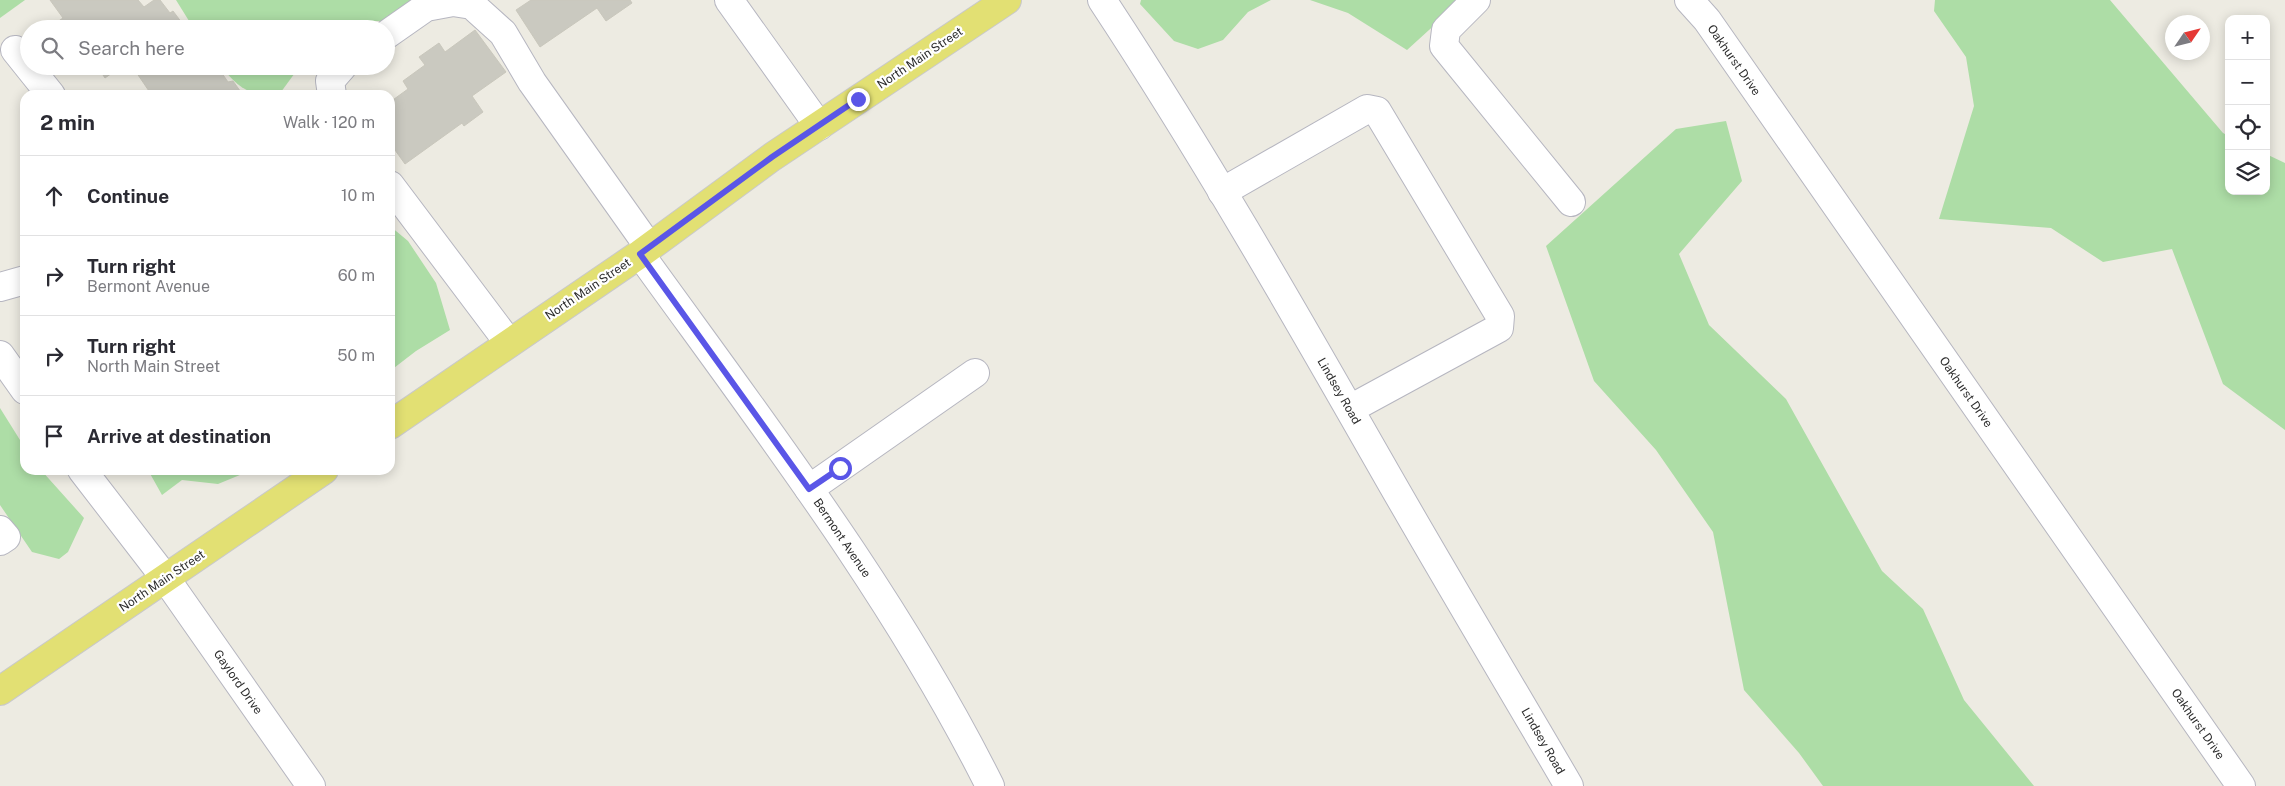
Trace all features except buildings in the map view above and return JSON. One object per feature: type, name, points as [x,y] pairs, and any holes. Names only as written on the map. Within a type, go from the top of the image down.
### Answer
[{"type":"main road","name":"North Main Street","points":[[395,422],[644,250],[772,157],[1007,0]]},
{"type":"main road","name":"North Main Street","points":[[0,692],[317,475]]},
{"type":"street","points":[[729,0],[818,126]]},
{"type":"street","name":"Lindsey Road","points":[[1102,0],[1144,63],[1286,298],[1569,786]]},
{"type":"street","points":[[1476,0],[1446,30],[1444,46],[1571,202]]},
{"type":"street","name":"Bermont Avenue","points":[[395,29],[426,7],[453,2],[472,5],[503,33],[532,82],[644,250],[867,575],[962,730],[990,786]]},
{"type":"street","name":"Oakhurst Drive","points":[[1694,2],[2241,786]]},
{"type":"street","points":[[15,50],[20,56]]},
{"type":"street","points":[[35,75],[47,90]]},
{"type":"street","points":[[331,90],[330,81],[335,75]]},
{"type":"street","points":[[1222,192],[1367,109],[1377,111],[1500,316],[1499,328],[1350,409]]},
{"type":"street","points":[[395,192],[510,343]]},
{"type":"street","points":[[0,287],[20,281]]},
{"type":"street","points":[[0,355],[20,383]]},
{"type":"street","points":[[809,489],[975,374]]},
{"type":"street","name":"Gaylord Drive","points":[[86,475],[166,579],[311,786]]},
{"type":"street","points":[[0,530],[6,537],[0,541]]},
{"type":"green space","points":[[0,0],[25,0],[0,18]]},
{"type":"green space","points":[[176,0],[425,0],[399,20],[188,20]]},
{"type":"green space","points":[[1141,0],[1271,0],[1248,12],[1223,40],[1198,49],[1174,41],[1140,4]]},
{"type":"green space","points":[[1310,0],[1462,0],[1407,50],[1348,13]]},
{"type":"green space","points":[[1935,0],[2110,0],[2225,134],[2225,195],[2270,195],[2270,156],[2285,163],[2285,430],[2223,384],[2172,249],[2103,262],[2051,228],[1939,219],[1974,106],[1966,57],[1934,11]]},
{"type":"green space","points":[[229,75],[293,75],[282,90],[246,90]]},
{"type":"green space","points":[[1726,121],[1742,181],[1679,254],[1709,325],[1786,399],[1882,571],[1923,609],[1964,700],[2034,786],[1823,786],[1799,753],[1744,690],[1713,532],[1656,450],[1594,381],[1546,246],[1676,129]]},
{"type":"green space","points":[[395,230],[408,241],[436,283],[450,330],[416,351],[395,367]]},
{"type":"green space","points":[[0,408],[20,440],[20,475],[45,475],[84,518],[68,552],[59,559],[32,552],[0,505]]},
{"type":"green space","points":[[151,475],[240,475],[218,484],[182,480],[162,495]]},
{"type":"route","points":[[840,468],[809,489],[755,411],[640,254],[772,157],[858,99]]}]
